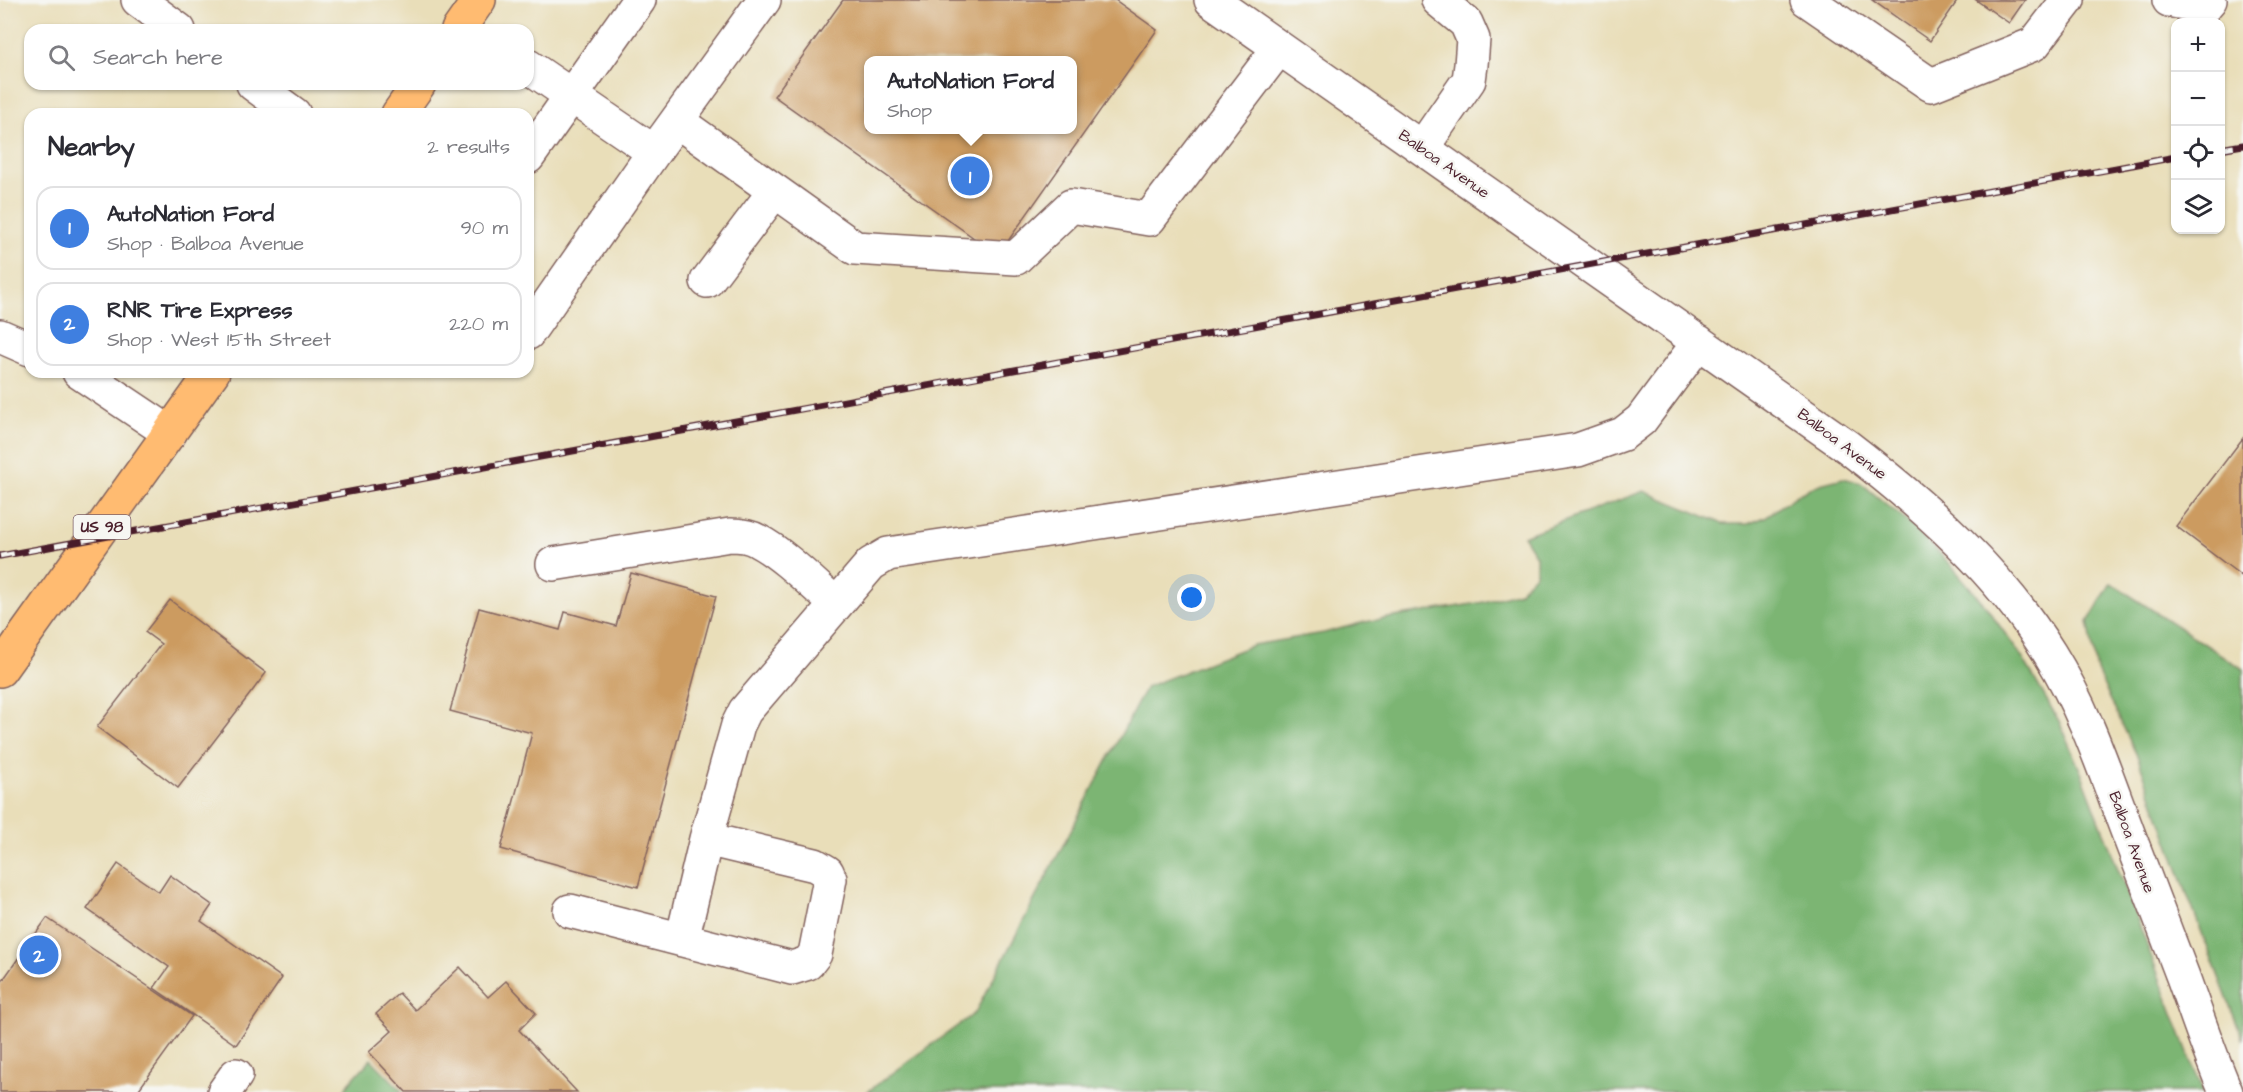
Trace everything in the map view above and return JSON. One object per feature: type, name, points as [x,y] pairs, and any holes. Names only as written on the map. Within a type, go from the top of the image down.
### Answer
[{"type":"highway","points":[[402,108],[415,90]]},
{"type":"highway","name":"US 98","points":[[0,670],[209,378]]},
{"type":"street","points":[[138,0],[171,24]]},
{"type":"street","points":[[534,149],[639,0]]},
{"type":"street","points":[[534,324],[654,152],[764,0]]},
{"type":"street","name":"Balboa Avenue","points":[[1211,0],[1848,447],[1908,494],[1958,538],[1988,570],[2022,613],[2072,692],[2111,785],[2226,1092]]},
{"type":"street","points":[[1807,0],[1931,85],[2034,44],[2068,0]]},
{"type":"street","points":[[2169,0],[2204,7],[2210,0]]},
{"type":"street","points":[[1422,148],[1469,80],[1473,39],[1466,23],[1446,2]]},
{"type":"street","points":[[677,121],[855,248],[1016,258],[1071,206],[1149,219],[1279,48]]},
{"type":"street","points":[[534,70],[654,152]]},
{"type":"street","points":[[261,90],[286,108]]},
{"type":"street","points":[[707,281],[774,192]]},
{"type":"street","points":[[0,336],[24,346]]},
{"type":"street","points":[[682,940],[706,839],[738,725],[745,711],[871,564],[888,554],[1578,450],[1623,434],[1641,420],[1699,342]]},
{"type":"street","points":[[88,378],[170,433]]},
{"type":"street","points":[[553,564],[730,535],[742,536],[757,539],[771,549],[836,604]]},
{"type":"street","points":[[570,911],[792,968],[808,963],[815,954],[830,879],[827,872],[815,865],[706,839]]},
{"type":"green space","points":[[1843,478],[1861,483],[1912,526],[1950,564],[1985,605],[2023,659],[2059,721],[2083,777],[2203,1092],[867,1092],[975,1013],[1146,687],[1253,645],[1324,633],[1365,622],[1484,602],[1519,592],[1536,573],[1536,556],[1523,536],[1644,491],[1723,524],[1748,524],[1765,517],[1799,494],[1820,484]]},
{"type":"green space","points":[[2111,583],[2243,669],[2243,1040],[2138,758],[2097,671],[2088,622]]},
{"type":"green space","points":[[371,1059],[403,1092],[343,1092]]},
{"type":"building","points":[[843,0],[1115,0],[1157,30],[998,255],[774,96]]},
{"type":"building","points":[[1872,0],[1958,0],[1930,41]]},
{"type":"building","points":[[1976,0],[2025,0],[2009,23]]},
{"type":"building","points":[[2243,438],[2243,577],[2176,526]]},
{"type":"building","points":[[631,573],[716,596],[638,887],[501,849],[532,733],[450,711],[479,608],[560,630],[565,612],[616,626]]},
{"type":"building","points":[[170,600],[266,673],[178,788],[97,727],[161,644],[145,632]]},
{"type":"building","points":[[118,864],[159,892],[170,875],[212,905],[201,921],[282,978],[236,1045],[154,988],[169,967],[87,909]]},
{"type":"building","points":[[47,918],[192,1016],[137,1092],[0,1092],[0,984]]},
{"type":"building","points":[[460,967],[488,997],[506,981],[536,1013],[519,1030],[577,1092],[406,1092],[369,1052],[392,1031],[376,1014],[399,993],[415,1010]]},
{"type":"railway","points":[[2225,148],[2243,145]]},
{"type":"railway","points":[[0,556],[2171,158]]},
{"type":"place","name":"AutoNation Ford","points":[[970,176]]},
{"type":"place","name":"RNR Tire Express","points":[[39,955]]}]
